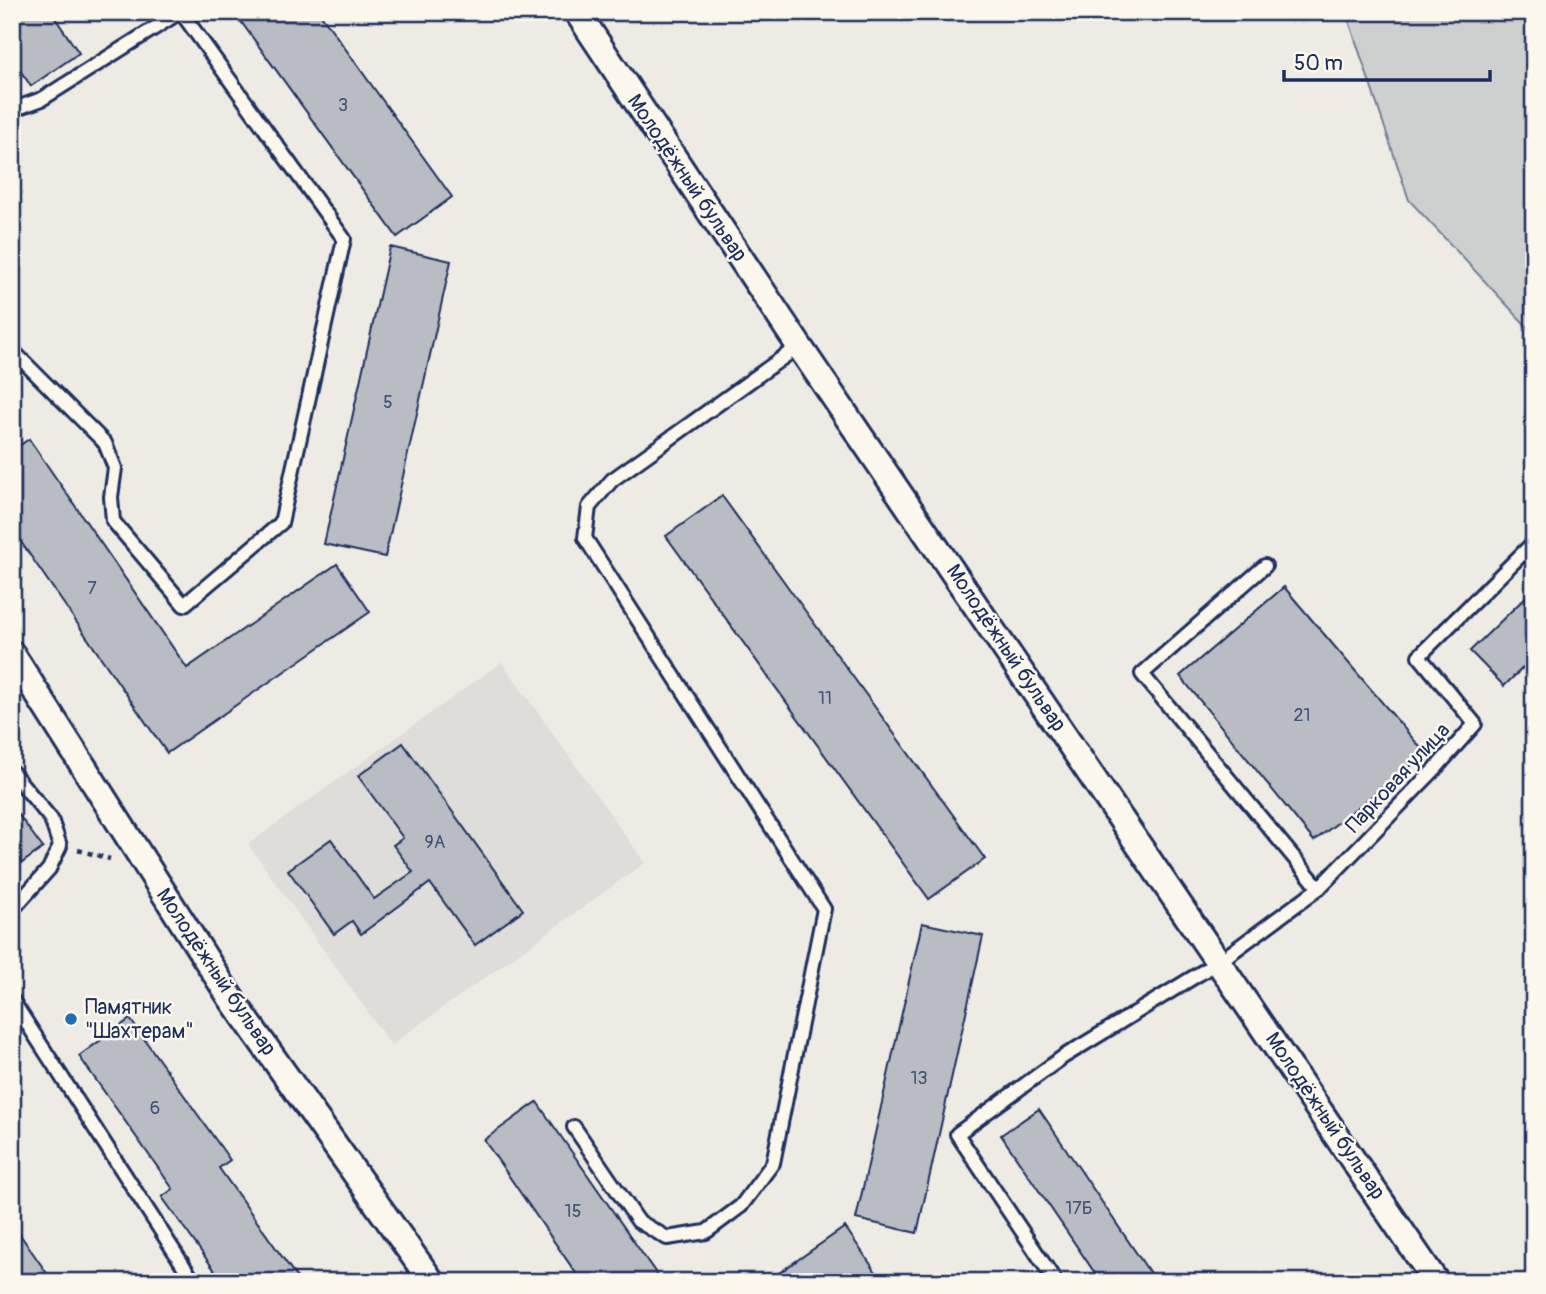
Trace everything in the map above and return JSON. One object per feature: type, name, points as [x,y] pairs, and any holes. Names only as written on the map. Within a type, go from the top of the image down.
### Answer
[{"type":"street","name":"Молодёжный бульвар","points":[[576,12],[799,346],[1437,1282]]},
{"type":"street","name":"Молодёжный бульвар","points":[[12,654],[230,997],[432,1282]]},
{"type":"lane","points":[[12,110],[42,99],[181,12],[344,239],[281,523],[184,605],[113,521],[111,497],[115,468],[105,443],[12,350]]},
{"type":"lane","points":[[573,1127],[638,1221],[667,1238],[706,1232],[741,1206],[773,1163],[824,909],[585,538],[589,507],[612,480],[799,346]]},
{"type":"lane","name":"Парковая улица","points":[[1056,1282],[957,1134],[1063,1057],[1220,961],[1319,888],[1436,768],[1475,724],[1419,656],[1534,542]]},
{"type":"lane","points":[[1265,566],[1142,674],[1319,888]]},
{"type":"lane","points":[[12,772],[51,819],[60,846],[49,869],[12,910]]},
{"type":"lane","points":[[12,1000],[194,1282]]},
{"type":"path","points":[[60,846],[148,868]]},
{"type":"shaded area","points":[[1346,12],[1534,12],[1534,334],[1409,200]]},
{"type":"shaded area","points":[[502,662],[645,863],[391,1045],[248,844]]},
{"type":"building","points":[[12,12],[51,12],[79,53],[31,86],[12,59]]},
{"type":"building","points":[[234,12],[319,12],[452,197],[397,237]]},
{"type":"building","points":[[390,247],[451,261],[385,557],[324,544]]},
{"type":"building","points":[[29,439],[187,668],[337,564],[370,612],[167,753],[12,529],[12,451]]},
{"type":"building","points":[[722,496],[985,859],[929,899],[666,536]]},
{"type":"building","points":[[1284,587],[1426,754],[1314,841],[1180,676]]},
{"type":"building","points":[[1534,589],[1534,657],[1504,686],[1470,651]]},
{"type":"building","points":[[403,743],[523,910],[475,945],[430,883],[361,934],[352,921],[334,934],[288,870],[331,839],[374,899],[413,872],[393,845],[403,838],[358,776]]},
{"type":"building","points":[[12,806],[43,848],[12,870]]},
{"type":"building","points":[[922,923],[983,936],[917,1233],[856,1219]]},
{"type":"building","points":[[130,1019],[230,1160],[219,1168],[300,1282],[223,1282],[162,1197],[173,1189],[79,1056]]},
{"type":"building","points":[[537,1102],[662,1282],[582,1282],[484,1140]]},
{"type":"building","points":[[1039,1109],[1156,1282],[1101,1282],[1001,1135]]},
{"type":"building","points":[[12,1223],[53,1282],[12,1282]]},
{"type":"building","points":[[845,1227],[878,1275],[868,1282],[766,1282]]},
{"type":"place","name":"Памятник \"Шахтерам\"","points":[[71,1019]]}]
